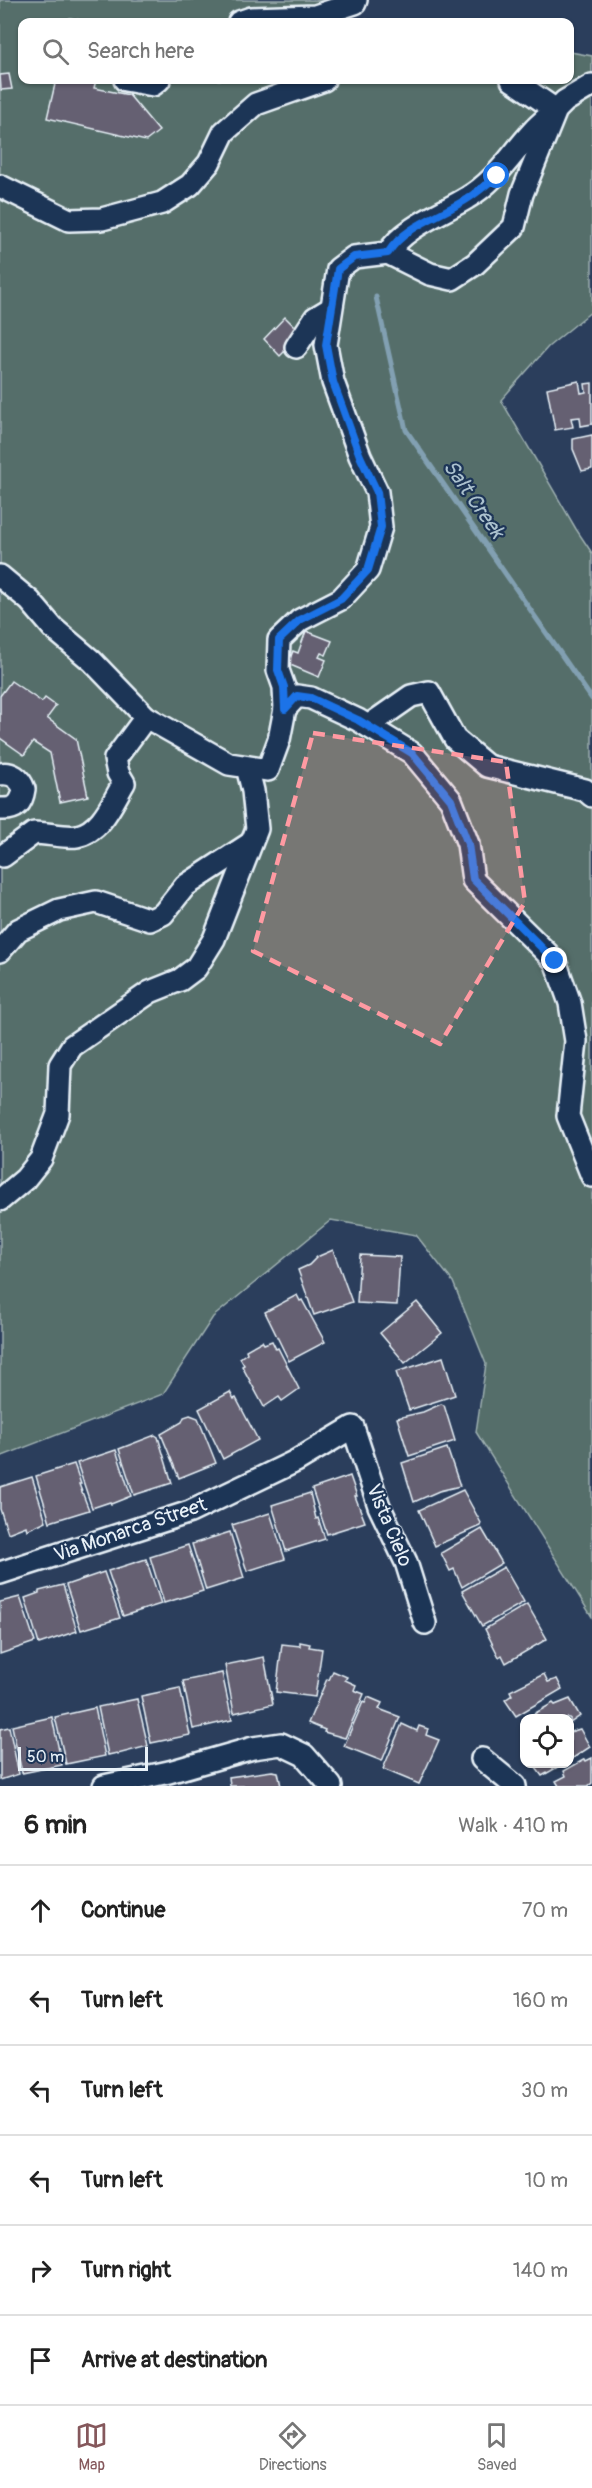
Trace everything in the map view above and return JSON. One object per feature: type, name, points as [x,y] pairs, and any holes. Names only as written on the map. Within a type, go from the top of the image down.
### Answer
[{"type":"street","points":[[251,18],[331,17],[355,3],[356,0]]},
{"type":"street","points":[[0,186],[69,220],[102,219],[162,202],[190,185],[209,163],[224,132],[256,104],[313,84]]},
{"type":"street","points":[[518,84],[556,110]]},
{"type":"street","points":[[388,253],[394,243],[425,222],[470,197],[497,176],[532,132],[565,101],[592,85]]},
{"type":"street","points":[[0,576],[30,601],[52,628],[92,661],[146,717],[229,764],[268,770],[279,740],[285,709],[284,687],[278,670],[279,640],[300,620],[341,599],[368,570],[381,527],[377,492],[360,456],[333,382],[326,345],[338,269],[354,257],[388,253],[430,274],[452,279],[475,264],[514,227],[522,194],[556,110]]},
{"type":"street","points":[[296,347],[315,318],[330,309]]},
{"type":"street","points":[[363,723],[411,696],[429,692],[455,739],[487,766],[585,790],[592,796]]},
{"type":"street","points":[[285,709],[297,696],[311,698],[363,723],[412,753],[451,800],[468,844],[473,879],[555,961],[570,1003],[576,1041],[568,1116],[592,1176]]},
{"type":"street","points":[[1,853],[34,833],[76,836],[87,832],[102,819],[123,783],[115,759],[146,717]]},
{"type":"street","points":[[0,1200],[25,1179],[41,1159],[58,1114],[60,1065],[72,1046],[150,992],[180,980],[196,968],[214,939],[257,829],[253,791],[247,767]]},
{"type":"street","points":[[0,774],[17,777],[24,789],[20,803],[14,808],[0,809]]},
{"type":"street","points":[[0,951],[18,930],[59,910],[96,902],[150,920],[163,914],[185,886],[251,843]]},
{"type":"street","name":"Via Monarca Street","points":[[0,1573],[190,1512],[296,1461],[353,1427]]},
{"type":"street","name":"Vista Cielo","points":[[353,1427],[379,1506],[406,1562],[425,1623]]},
{"type":"street","points":[[104,1786],[169,1772],[253,1748],[282,1744],[304,1755],[331,1786]]},
{"type":"street","points":[[482,1759],[514,1786]]},
{"type":"highlighted area","points":[[313,733],[506,762],[525,902],[440,1044],[253,951]]},
{"type":"green space","points":[[0,0],[348,0],[348,18],[18,18],[18,84],[574,84],[574,53],[592,56],[592,311],[548,347],[501,400],[592,553],[592,1617],[476,1432],[486,1364],[453,1282],[416,1235],[331,1220],[213,1317],[163,1394],[0,1457]]},
{"type":"building","points":[[9,74],[12,89],[1,90],[0,75]]},
{"type":"building","points":[[55,84],[95,84],[94,88],[129,95],[159,131],[146,141],[47,118]]},
{"type":"building","points":[[285,317],[302,334],[280,356],[264,339]]},
{"type":"building","points":[[579,381],[581,393],[586,392],[585,384],[592,383],[592,424],[581,426],[580,417],[571,418],[573,427],[555,430],[547,388]]},
{"type":"building","points":[[592,435],[592,469],[582,471],[573,449],[573,439]]},
{"type":"building","points":[[306,631],[332,641],[326,655],[321,653],[319,657],[326,660],[319,677],[288,664],[293,651],[298,653]]},
{"type":"building","points":[[11,681],[42,702],[45,698],[56,706],[47,718],[76,739],[88,796],[60,802],[50,753],[33,742],[24,755],[0,738],[0,696]]},
{"type":"building","points":[[333,1250],[352,1302],[314,1315],[298,1270],[309,1265],[317,1257]]},
{"type":"building","points":[[360,1255],[400,1257],[397,1305],[357,1303]]},
{"type":"building","points":[[297,1295],[325,1342],[289,1361],[265,1312]]},
{"type":"building","points":[[417,1302],[442,1333],[405,1363],[380,1333]]},
{"type":"building","points":[[262,1341],[264,1344],[272,1341],[276,1349],[278,1348],[299,1389],[282,1401],[279,1397],[264,1407],[240,1358],[247,1353],[246,1350]]},
{"type":"building","points":[[443,1357],[455,1395],[409,1410],[396,1372]]},
{"type":"building","points":[[230,1392],[234,1399],[236,1398],[258,1440],[223,1459],[199,1409]]},
{"type":"building","points":[[441,1404],[444,1405],[455,1441],[409,1456],[397,1418],[423,1412]]},
{"type":"building","points":[[190,1415],[198,1418],[216,1463],[179,1478],[161,1434]]},
{"type":"building","points":[[155,1435],[158,1437],[172,1483],[134,1495],[119,1449]]},
{"type":"building","points":[[447,1448],[460,1486],[439,1491],[414,1502],[402,1463]]},
{"type":"building","points":[[116,1450],[131,1496],[92,1508],[77,1463]]},
{"type":"building","points":[[74,1464],[89,1510],[50,1522],[36,1476]]},
{"type":"building","points":[[350,1476],[365,1522],[327,1534],[312,1489]]},
{"type":"building","points":[[32,1477],[46,1521],[27,1530],[26,1526],[8,1533],[0,1509],[0,1487]]},
{"type":"building","points":[[463,1490],[481,1523],[480,1526],[435,1546],[419,1510]]},
{"type":"building","points":[[310,1493],[316,1519],[318,1518],[325,1539],[286,1551],[272,1505]]},
{"type":"building","points":[[270,1513],[285,1559],[247,1571],[232,1525]]},
{"type":"building","points":[[482,1529],[502,1563],[462,1587],[454,1569],[450,1571],[441,1553]]},
{"type":"building","points":[[230,1532],[244,1578],[206,1590],[192,1544]]},
{"type":"building","points":[[188,1545],[203,1591],[164,1603],[150,1557]]},
{"type":"building","points":[[146,1559],[161,1604],[123,1616],[108,1571]]},
{"type":"building","points":[[504,1567],[524,1602],[482,1626],[462,1591]]},
{"type":"building","points":[[104,1572],[120,1618],[81,1630],[66,1585]]},
{"type":"building","points":[[63,1585],[77,1631],[39,1644],[25,1598],[39,1591]]},
{"type":"building","points":[[20,1597],[35,1642],[0,1654],[0,1602]]},
{"type":"building","points":[[527,1604],[547,1639],[506,1663],[502,1655],[499,1657],[485,1629]]},
{"type":"building","points":[[300,1642],[310,1644],[309,1647],[322,1649],[315,1697],[276,1692],[282,1644],[300,1646]]},
{"type":"building","points":[[264,1657],[273,1704],[234,1713],[225,1665]]},
{"type":"building","points":[[333,1671],[347,1677],[345,1680],[356,1685],[354,1690],[364,1694],[345,1738],[324,1732],[325,1730],[308,1723],[327,1679],[329,1680]]},
{"type":"building","points":[[222,1673],[232,1720],[193,1729],[183,1681]]},
{"type":"building","points":[[544,1674],[548,1682],[557,1679],[562,1689],[516,1716],[505,1700],[512,1695],[510,1691]]},
{"type":"building","points":[[180,1688],[190,1735],[151,1743],[141,1696]]},
{"type":"building","points":[[368,1697],[382,1703],[379,1709],[400,1717],[382,1761],[344,1746],[363,1702],[365,1703]]},
{"type":"building","points":[[137,1699],[148,1746],[108,1755],[98,1707]]},
{"type":"building","points":[[570,1699],[580,1716],[574,1720],[574,1714],[534,1714],[553,1703],[555,1705]]},
{"type":"building","points":[[95,1708],[105,1756],[66,1764],[55,1717]]},
{"type":"building","points":[[52,1717],[62,1765],[22,1773],[12,1726]]},
{"type":"building","points":[[402,1724],[417,1731],[419,1726],[428,1729],[426,1735],[439,1740],[419,1784],[383,1769]]},
{"type":"building","points":[[9,1727],[19,1774],[0,1780],[0,1729]]},
{"type":"building","points":[[580,1729],[590,1747],[574,1757],[574,1731]]},
{"type":"building","points":[[592,1758],[592,1783],[588,1786],[559,1786],[556,1781],[566,1776],[564,1771],[574,1768],[574,1765],[585,1759],[586,1761]]},
{"type":"building","points":[[536,1768],[556,1768],[542,1776]]},
{"type":"building","points":[[278,1772],[281,1786],[230,1786],[229,1777]]},
{"type":"waterway","name":"Salt Creek","points":[[376,297],[406,430],[592,699]]},
{"type":"route","points":[[497,176],[470,197],[425,222],[394,243],[388,253],[354,257],[338,269],[326,345],[333,382],[360,456],[377,492],[381,527],[368,570],[341,599],[300,620],[279,640],[278,670],[284,687],[285,709],[297,696],[311,698],[358,720],[412,753],[451,800],[468,844],[473,879],[555,961]]}]
